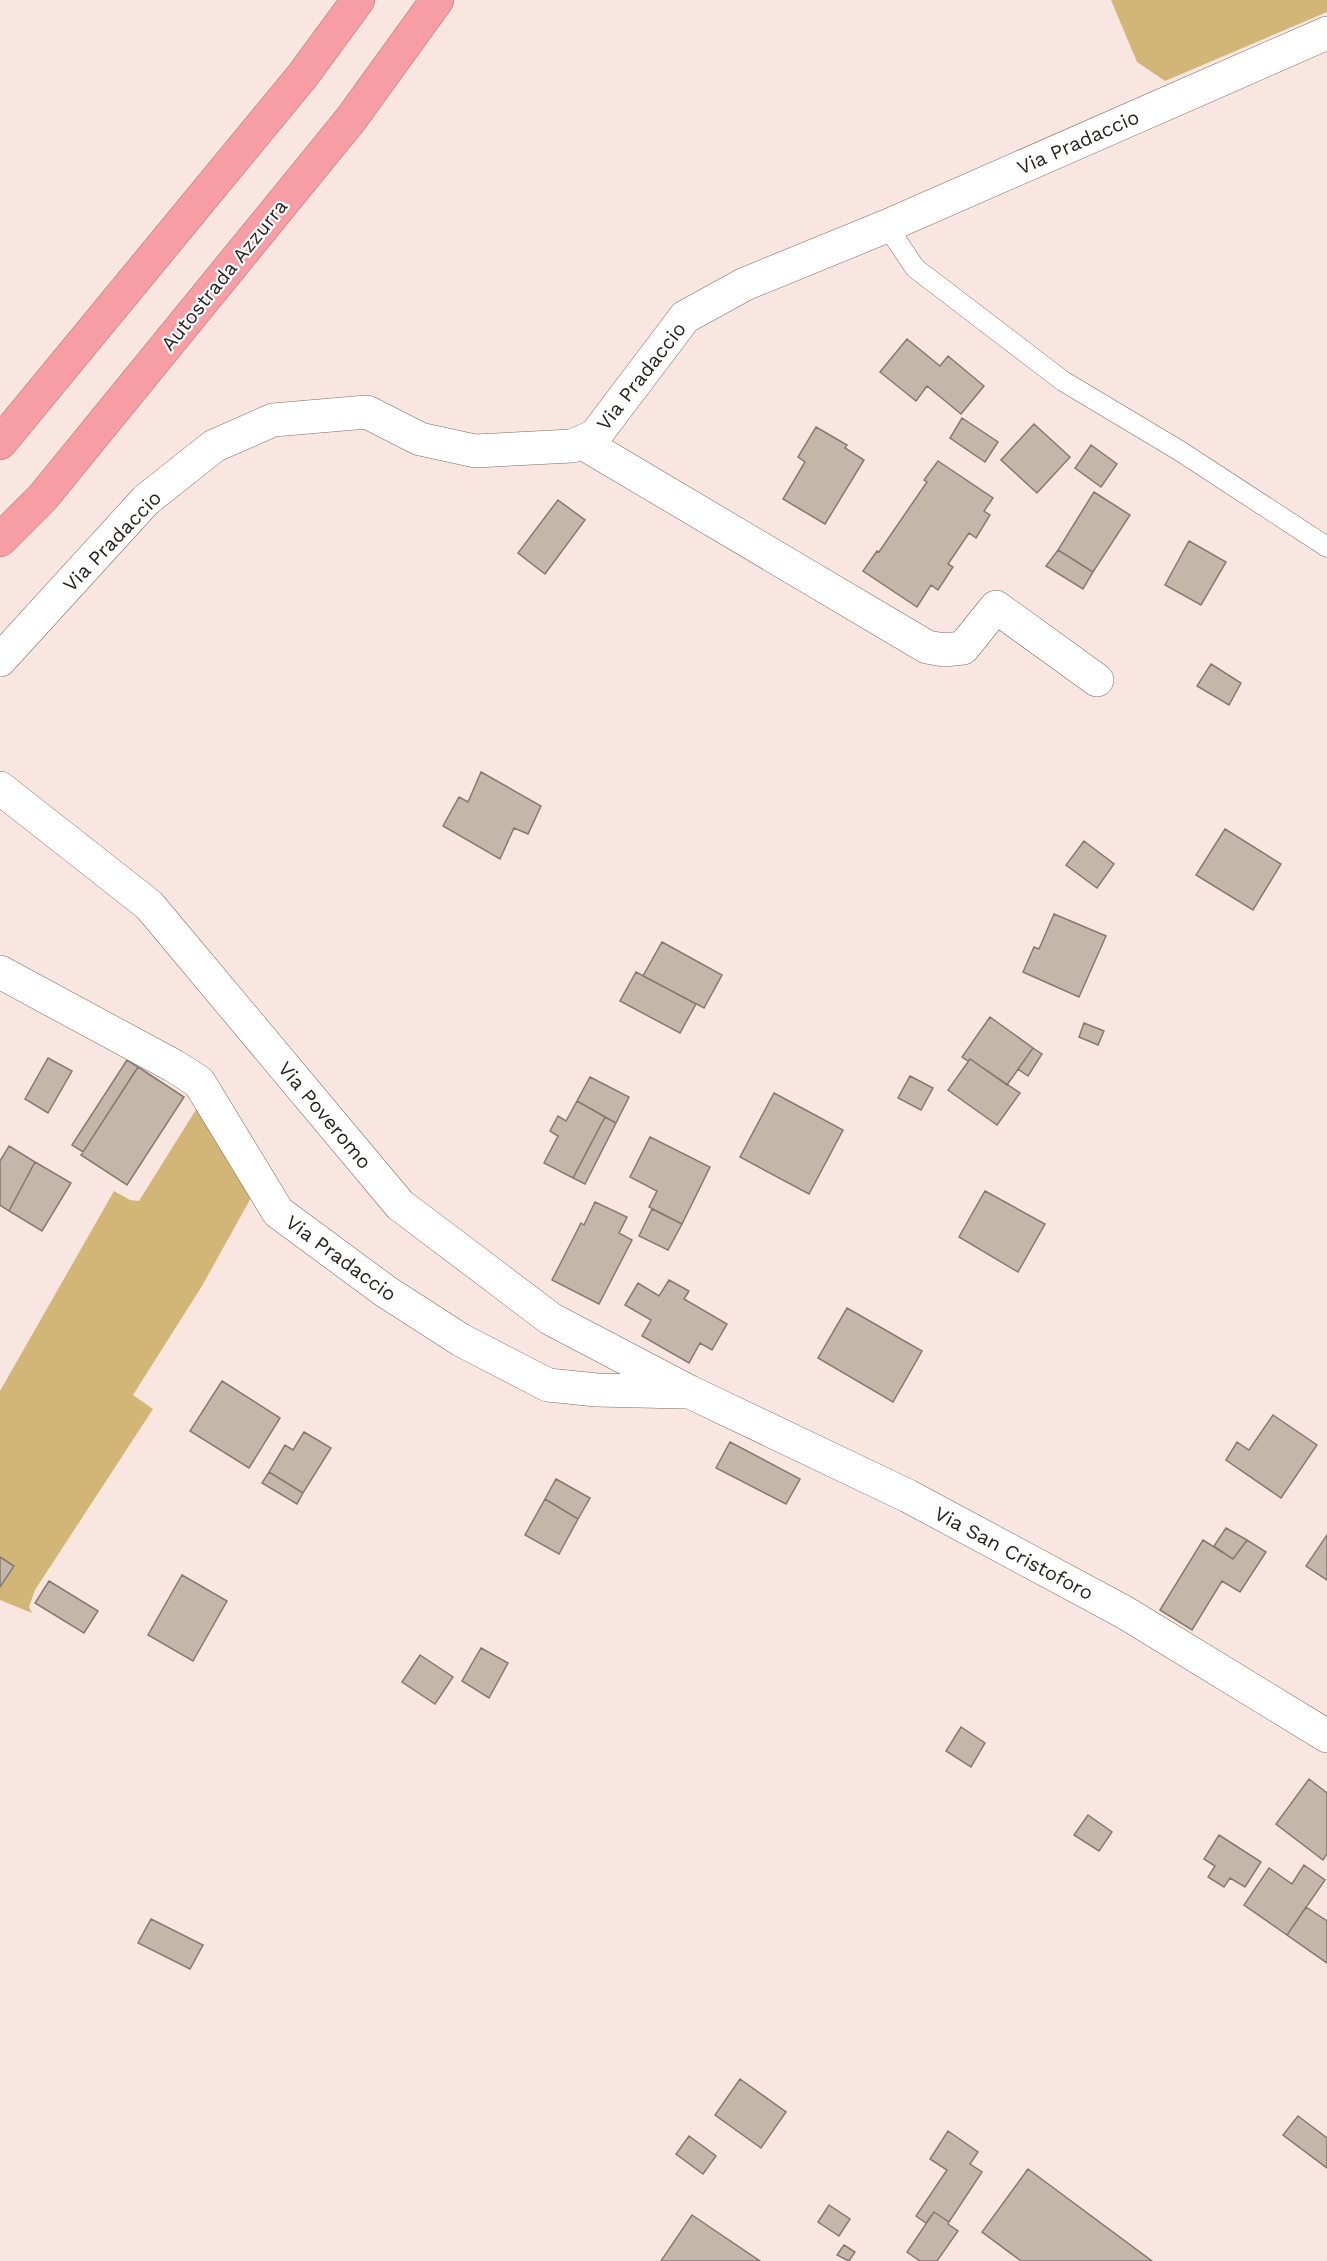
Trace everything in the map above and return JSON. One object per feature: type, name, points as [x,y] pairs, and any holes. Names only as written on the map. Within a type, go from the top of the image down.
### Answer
[{"type":"highway","points":[[0,443],[303,75],[358,0]]},
{"type":"highway","name":"Autostrada Azzurra","points":[[0,540],[43,497],[344,128],[438,0]]},
{"type":"street","name":"Via Pradaccio","points":[[0,660],[146,500],[214,447],[273,420],[367,412],[420,439],[475,451],[572,446],[595,436],[685,317],[745,284],[887,226],[1327,33]]},
{"type":"street","points":[[581,442],[927,647],[944,650],[963,648],[996,607],[1096,680]]},
{"type":"street","name":"Via Poveromo","points":[[0,788],[149,904],[400,1205],[551,1319],[690,1392]]},
{"type":"street","name":"Via Pradaccio","points":[[0,972],[200,1082],[278,1212],[385,1291],[461,1340],[548,1385],[597,1390],[690,1392]]},
{"type":"street","name":"Via San Cristoforo","points":[[690,1392],[908,1496],[1124,1612],[1327,1736]]},
{"type":"lane","points":[[887,226],[915,268],[1063,381],[1180,451],[1327,547]]},
{"type":"shaded area","points":[[1111,0],[1327,0],[1327,12],[1165,81],[1137,62]]},
{"type":"shaded area","points":[[197,1108],[252,1196],[202,1286],[133,1395],[153,1409],[35,1590],[29,1607],[32,1613],[0,1600],[0,1391],[114,1191],[130,1200],[139,1201]]},
{"type":"building","points":[[907,339],[940,366],[948,356],[984,386],[961,414],[927,386],[916,401],[880,372]]},
{"type":"building","points":[[962,418],[998,442],[985,462],[950,438]]},
{"type":"building","points":[[1034,424],[1070,457],[1037,493],[1001,460]]},
{"type":"building","points":[[816,427],[847,445],[845,448],[864,460],[825,524],[783,499],[805,462],[798,457]]},
{"type":"building","points":[[1091,445],[1117,464],[1101,487],[1075,468]]},
{"type":"building","points":[[938,461],[993,498],[984,511],[990,515],[976,538],[969,533],[948,564],[953,567],[938,590],[931,585],[917,607],[863,571],[877,551],[879,552],[927,482],[924,480]]},
{"type":"building","points":[[1094,492],[1130,515],[1093,572],[1058,550]]},
{"type":"building","points":[[558,500],[585,520],[545,574],[518,553]]},
{"type":"building","points":[[1189,541],[1226,562],[1201,605],[1165,585]]},
{"type":"building","points":[[1058,550],[1093,572],[1083,589],[1046,566]]},
{"type":"building","points":[[1211,664],[1241,683],[1229,705],[1197,686]]},
{"type":"building","points":[[481,772],[541,806],[528,834],[514,828],[500,859],[443,826],[459,797],[468,802]]},
{"type":"building","points":[[1225,829],[1281,864],[1253,910],[1196,875]]},
{"type":"building","points":[[1084,841],[1114,864],[1097,888],[1066,865]]},
{"type":"building","points":[[1054,914],[1106,936],[1079,997],[1023,972],[1034,947],[1039,949]]},
{"type":"building","points":[[662,942],[722,975],[704,1008],[643,976]]},
{"type":"building","points":[[636,972],[696,1004],[680,1033],[620,1001]]},
{"type":"building","points":[[990,1017],[1033,1048],[1007,1085],[970,1059],[968,1061],[962,1057]]},
{"type":"building","points":[[1084,1023],[1104,1031],[1098,1045],[1079,1037]]},
{"type":"building","points":[[1033,1048],[1042,1054],[1028,1076],[1018,1069]]},
{"type":"building","points":[[48,1058],[72,1071],[48,1113],[25,1099]]},
{"type":"building","points":[[970,1059],[1020,1093],[997,1125],[948,1090]]},
{"type":"building","points":[[127,1060],[138,1067],[83,1152],[72,1145]]},
{"type":"building","points":[[138,1067],[184,1097],[127,1185],[81,1155]]},
{"type":"building","points":[[910,1076],[933,1088],[921,1110],[898,1098]]},
{"type":"building","points":[[590,1077],[629,1097],[616,1123],[577,1101]]},
{"type":"building","points":[[774,1093],[843,1130],[809,1194],[740,1157]]},
{"type":"building","points":[[577,1101],[605,1117],[573,1178],[544,1163],[558,1136],[550,1131],[558,1116],[566,1121]]},
{"type":"building","points":[[605,1117],[616,1123],[585,1184],[573,1178]]},
{"type":"building","points":[[650,1137],[710,1167],[682,1224],[649,1207],[657,1191],[630,1177]]},
{"type":"building","points":[[9,1146],[35,1162],[9,1211],[0,1205],[0,1161]]},
{"type":"building","points":[[35,1162],[71,1183],[42,1231],[9,1211]]},
{"type":"building","points":[[985,1191],[1045,1224],[1018,1272],[959,1237]]},
{"type":"building","points":[[595,1202],[627,1217],[619,1233],[632,1240],[599,1304],[552,1280],[581,1223],[584,1225]]},
{"type":"building","points":[[652,1209],[682,1224],[668,1250],[639,1236]]},
{"type":"building","points":[[669,1280],[689,1291],[684,1299],[727,1324],[712,1350],[700,1343],[689,1363],[642,1336],[651,1320],[625,1305],[638,1283],[659,1296]]},
{"type":"building","points":[[847,1308],[922,1351],[893,1402],[818,1358]]},
{"type":"building","points":[[222,1381],[280,1418],[249,1468],[190,1431]]},
{"type":"building","points":[[1273,1415],[1317,1445],[1281,1498],[1226,1460],[1237,1442],[1249,1450]]},
{"type":"building","points":[[304,1432],[331,1448],[303,1493],[269,1472],[285,1445],[293,1450]]},
{"type":"building","points":[[730,1442],[800,1479],[786,1504],[716,1468]]},
{"type":"building","points":[[269,1472],[303,1493],[297,1504],[262,1483]]},
{"type":"building","points":[[556,1479],[590,1498],[578,1519],[545,1499]]},
{"type":"building","points":[[545,1499],[578,1519],[559,1554],[525,1535]]},
{"type":"building","points":[[1226,1528],[1247,1540],[1233,1559],[1214,1546]]},
{"type":"building","points":[[1327,1535],[1327,1580],[1306,1566]]},
{"type":"building","points":[[1203,1540],[1233,1559],[1247,1540],[1266,1552],[1240,1592],[1222,1581],[1192,1630],[1160,1610]]},
{"type":"building","points":[[0,1557],[14,1566],[0,1587]]},
{"type":"building","points":[[182,1575],[227,1601],[193,1661],[148,1635]]},
{"type":"building","points":[[49,1581],[98,1611],[84,1633],[35,1603]]},
{"type":"building","points":[[481,1648],[508,1663],[489,1698],[462,1681]]},
{"type":"building","points":[[420,1655],[453,1677],[435,1704],[402,1682]]},
{"type":"building","points":[[961,1727],[985,1743],[971,1767],[946,1751]]},
{"type":"building","points":[[1309,1779],[1327,1793],[1327,1854],[1323,1860],[1276,1824]]},
{"type":"building","points":[[1088,1815],[1112,1832],[1099,1851],[1074,1835]]},
{"type":"building","points":[[1219,1835],[1261,1862],[1245,1887],[1230,1878],[1224,1887],[1208,1877],[1215,1866],[1204,1859]]},
{"type":"building","points":[[1304,1865],[1325,1880],[1287,1935],[1244,1905],[1269,1868],[1292,1884]]},
{"type":"building","points":[[1306,1907],[1327,1921],[1327,1963],[1287,1935]]},
{"type":"building","points":[[151,1919],[203,1945],[190,1969],[138,1943]]},
{"type":"building","points":[[740,2079],[786,2112],[761,2148],[715,2115]]},
{"type":"building","points":[[1298,2116],[1327,2138],[1327,2168],[1283,2135]]},
{"type":"building","points":[[948,2131],[978,2152],[970,2164],[982,2172],[949,2222],[934,2212],[926,2223],[916,2216],[947,2170],[930,2159]]},
{"type":"building","points":[[689,2136],[716,2156],[703,2174],[676,2154]]},
{"type":"building","points":[[1028,2169],[1152,2261],[1021,2261],[982,2232]]},
{"type":"building","points":[[829,2205],[850,2219],[839,2236],[818,2222]]},
{"type":"building","points":[[934,2212],[958,2231],[937,2261],[920,2261],[907,2252]]},
{"type":"building","points":[[692,2215],[760,2261],[661,2261]]},
{"type":"building","points":[[844,2245],[855,2252],[849,2261],[837,2255]]}]
